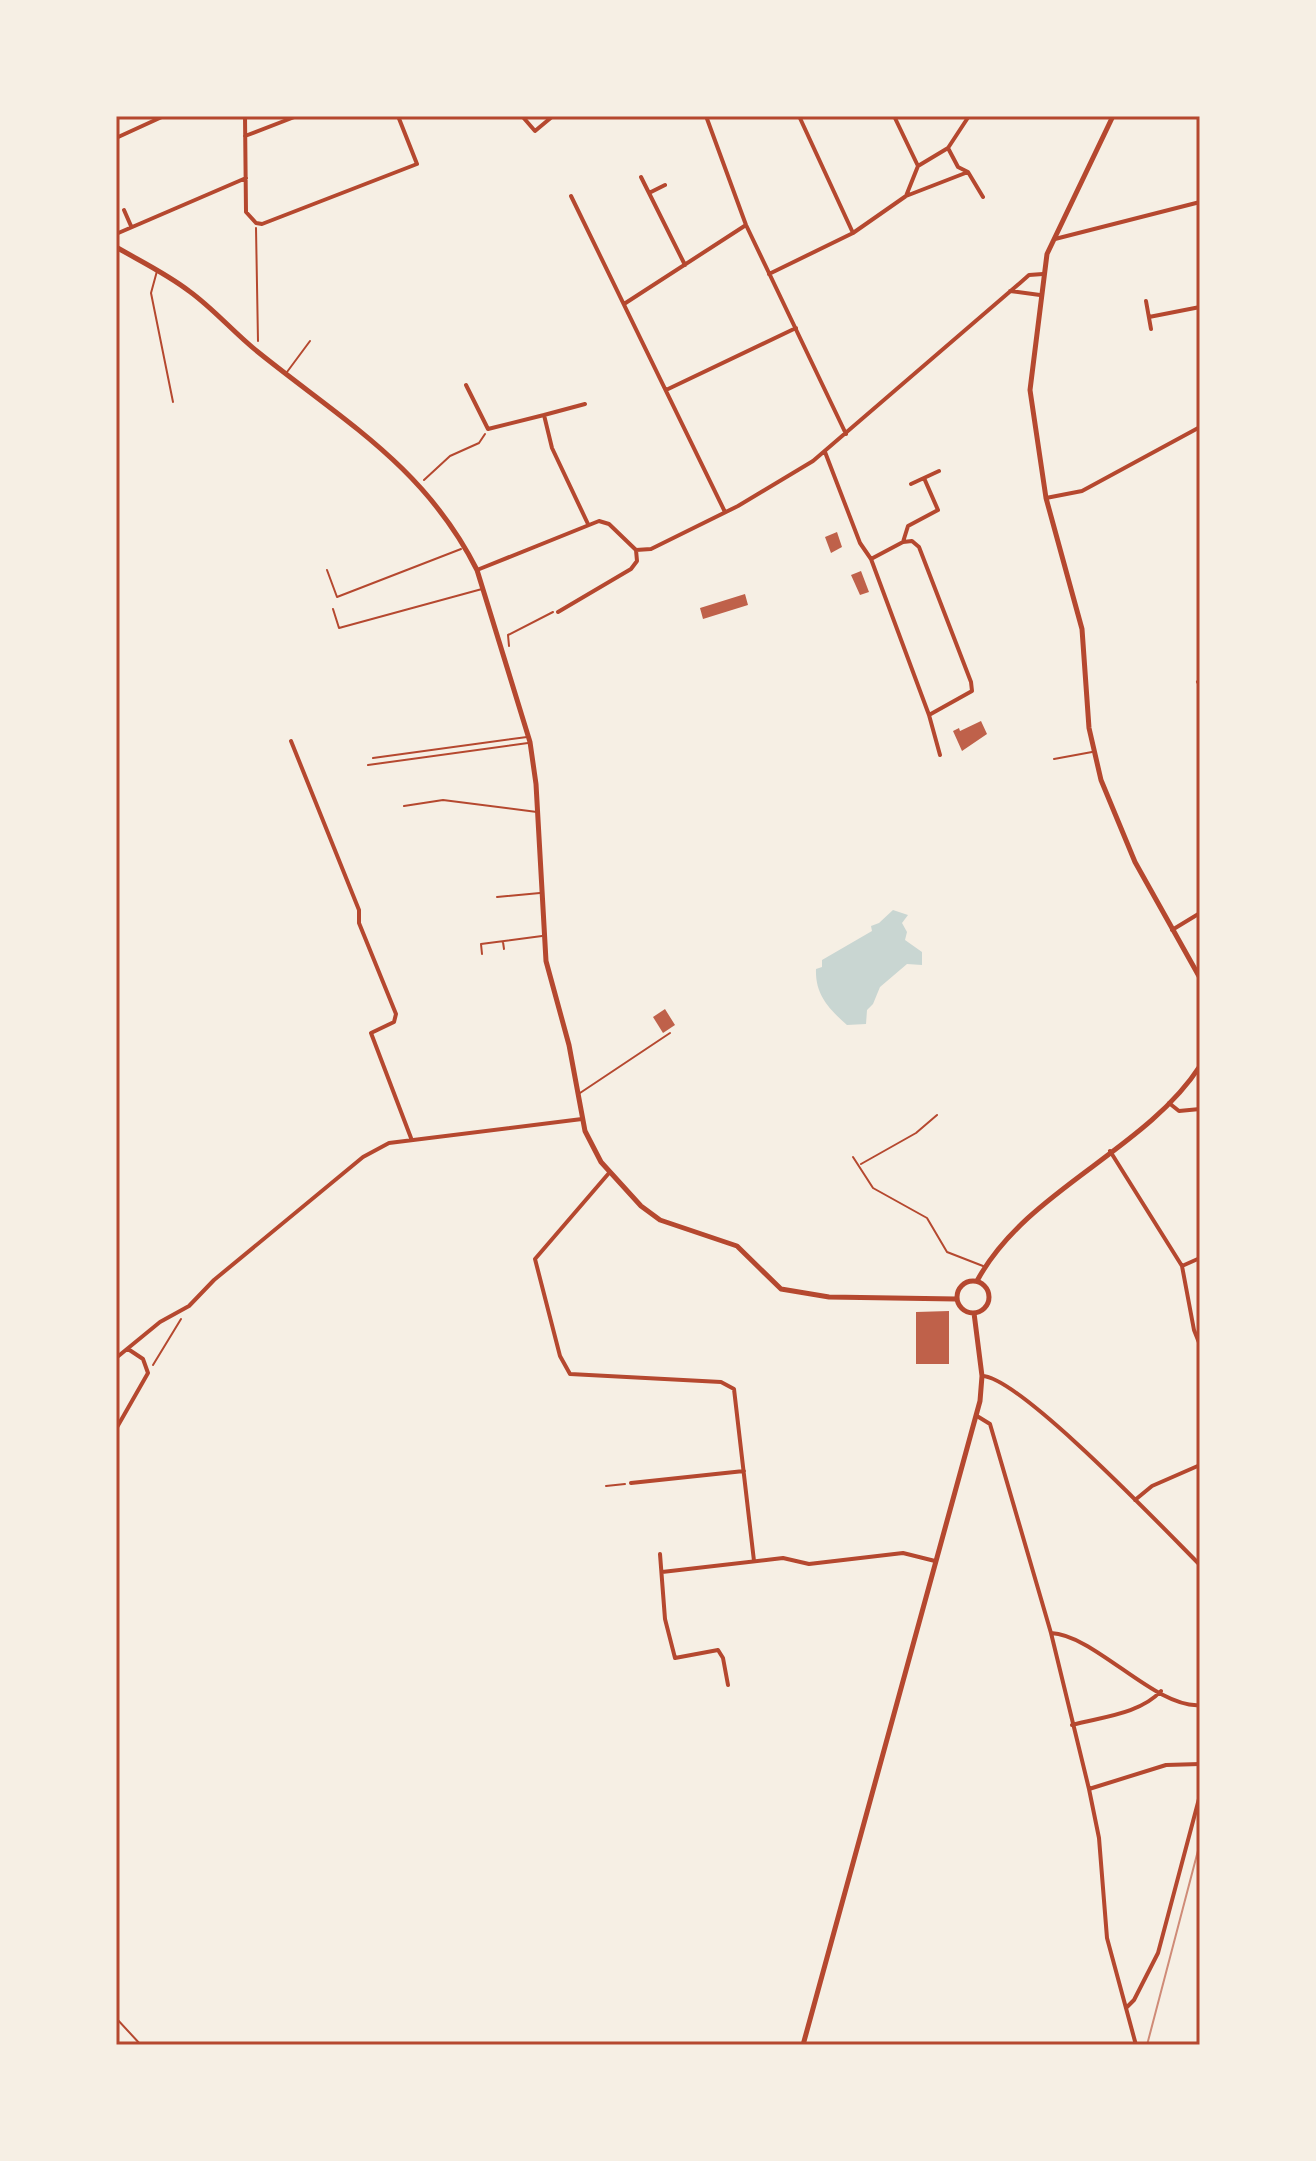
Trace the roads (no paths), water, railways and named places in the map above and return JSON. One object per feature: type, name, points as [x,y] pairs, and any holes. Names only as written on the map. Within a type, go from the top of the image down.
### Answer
[{"type":"main road","points":[[1113,116],[1052,240],[1043,274],[1030,390],[1046,498],[1082,629],[1093,751],[1101,780],[1135,862],[1200,978]]},
{"type":"main road","points":[[116,247],[199,299],[256,350],[421,483],[466,547],[483,588],[529,740],[538,813],[543,936],[550,984],[569,1045],[582,1119],[589,1141],[609,1173],[641,1206],[660,1220],[718,1238],[747,1253],[771,1283],[781,1289],[821,1297],[956,1299]]},
{"type":"main road","points":[[977,1281],[997,1248],[1019,1226],[1169,1103],[1200,1066]]},
{"type":"main road","points":[[977,1281],[985,1287],[989,1296],[986,1306],[974,1313],[960,1308],[956,1299],[962,1285],[977,1281]]},
{"type":"main road","points":[[803,2045],[977,1416],[982,1376],[974,1313]]},
{"type":"street","points":[[116,138],[164,116]]},
{"type":"street","points":[[245,116],[246,212],[256,223],[272,222],[417,164],[398,116]]},
{"type":"street","points":[[245,136],[297,116]]},
{"type":"street","points":[[522,116],[535,131],[553,116]]},
{"type":"street","points":[[706,116],[746,225],[846,434]]},
{"type":"street","points":[[799,116],[853,233]]},
{"type":"street","points":[[894,116],[918,166]]},
{"type":"street","points":[[906,196],[918,166],[948,148],[969,116]]},
{"type":"street","points":[[948,148],[958,167],[968,172],[983,197]]},
{"type":"street","points":[[769,274],[853,233],[906,196],[968,172]]},
{"type":"street","points":[[641,177],[685,265]]},
{"type":"street","points":[[116,234],[246,178]]},
{"type":"street","points":[[649,193],[665,185]]},
{"type":"street","points":[[571,196],[725,512]]},
{"type":"street","points":[[1052,240],[1200,202]]},
{"type":"street","points":[[124,210],[131,226]]},
{"type":"street","points":[[623,304],[746,225]]},
{"type":"street","points":[[636,550],[651,549],[725,512],[825,452],[1029,275],[1043,274]]},
{"type":"street","points":[[1010,291],[1040,295]]},
{"type":"street","points":[[1146,301],[1151,329]]},
{"type":"street","points":[[1149,317],[1200,307]]},
{"type":"street","points":[[666,390],[796,328]]},
{"type":"street","points":[[466,385],[488,429],[585,404]]},
{"type":"street","points":[[544,415],[552,448],[588,524]]},
{"type":"street","points":[[1046,498],[1082,491],[1200,427]]},
{"type":"street","points":[[825,452],[860,543],[871,559],[929,715],[940,755]]},
{"type":"street","points":[[911,484],[939,471]]},
{"type":"street","points":[[903,542],[908,526],[938,510],[924,478]]},
{"type":"street","points":[[477,570],[588,524],[599,521],[609,524],[636,550],[637,561],[631,569],[558,612]]},
{"type":"street","points":[[871,559],[903,542],[912,541],[919,547],[971,682],[972,691],[967,696],[929,715]]},
{"type":"street","points":[[291,741],[359,910],[359,923],[396,1014],[394,1022],[371,1033],[411,1138]]},
{"type":"street","points":[[1171,931],[1200,913]]},
{"type":"street","points":[[1169,1103],[1179,1111],[1200,1109]]},
{"type":"street","points":[[116,1358],[160,1322],[189,1306],[214,1280],[363,1157],[389,1143],[582,1119]]},
{"type":"street","points":[[1110,1151],[1182,1266],[1194,1330],[1200,1345]]},
{"type":"street","points":[[609,1173],[535,1259],[560,1356],[570,1374],[729,1384],[737,1397],[754,1561]]},
{"type":"street","points":[[1182,1266],[1200,1258]]},
{"type":"street","points":[[116,1429],[148,1373],[143,1359],[127,1349]]},
{"type":"street","points":[[982,1376],[995,1378],[1031,1404],[1200,1565]]},
{"type":"street","points":[[977,1416],[990,1424],[1051,1633],[1099,1838],[1107,1938],[1136,2045]]},
{"type":"street","points":[[1135,1500],[1152,1486],[1200,1465]]},
{"type":"street","points":[[631,1483],[744,1471]]},
{"type":"street","points":[[662,1572],[783,1558],[809,1564],[903,1553],[938,1562]]},
{"type":"street","points":[[660,1554],[665,1619],[675,1658],[718,1650],[723,1658],[728,1685]]},
{"type":"street","points":[[1051,1633],[1070,1636],[1161,1691],[1184,1703],[1200,1705]]},
{"type":"street","points":[[1072,1725],[1139,1707],[1151,1702],[1161,1691]]},
{"type":"street","points":[[1089,1789],[1166,1765],[1200,1764]]},
{"type":"street","points":[[1126,2008],[1134,2000],[1158,1953],[1200,1795]]},
{"type":"lane","points":[[157,271],[151,293],[173,402]]},
{"type":"lane","points":[[287,373],[310,341]]},
{"type":"lane","points":[[327,570],[337,597],[466,547]]},
{"type":"lane","points":[[333,609],[339,628],[483,588]]},
{"type":"lane","points":[[373,758],[529,740]]},
{"type":"lane","points":[[368,765],[529,740]]},
{"type":"lane","points":[[1054,759],[1093,751]]},
{"type":"lane","points":[[404,806],[443,800],[538,813]]},
{"type":"lane","points":[[497,897],[541,893]]},
{"type":"lane","points":[[482,954],[481,944],[543,936]]},
{"type":"lane","points":[[503,941],[504,949]]},
{"type":"lane","points":[[579,1094],[670,1033]]},
{"type":"lane","points":[[861,1165],[867,1158],[916,1133],[937,1115]]},
{"type":"lane","points":[[853,1157],[873,1188],[927,1218],[947,1252],[984,1266]]},
{"type":"lane","points":[[116,2018],[141,2045]]},
{"type":"tram line","points":[[1147,2045],[1200,1843]]}]
